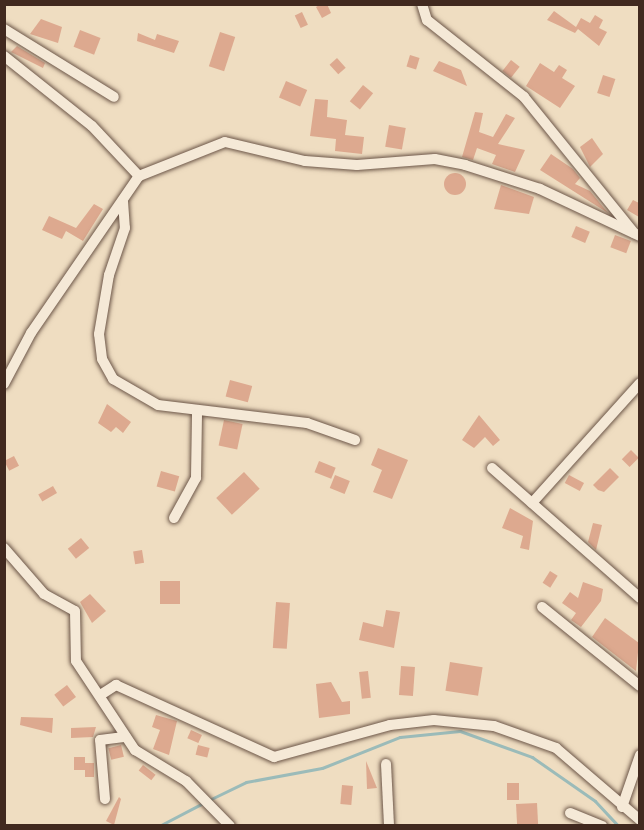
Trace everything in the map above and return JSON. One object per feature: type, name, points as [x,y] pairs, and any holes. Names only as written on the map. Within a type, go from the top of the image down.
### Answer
[{"type":"street","points":[[422,4],[427,20],[524,97],[638,236]]},
{"type":"street","points":[[4,29],[114,97]]},
{"type":"street","points":[[4,56],[92,126],[139,176]]},
{"type":"street","points":[[4,384],[31,333],[139,176],[225,142],[305,161],[357,165],[435,159],[540,189],[638,236]]},
{"type":"street","points":[[123,201],[125,228],[103,304],[102,359],[113,379],[129,392],[197,413],[222,409],[290,425],[307,423],[355,440]]},
{"type":"street","points":[[532,503],[639,383]]},
{"type":"street","points":[[174,518],[196,478],[197,413]]},
{"type":"street","points":[[492,468],[639,598]]},
{"type":"street","points":[[4,548],[44,594],[75,611],[76,661],[102,694],[135,750],[186,781],[230,825]]},
{"type":"street","points":[[542,607],[639,686]]},
{"type":"street","points":[[102,694],[116,685],[274,757],[390,725],[434,720],[494,726],[556,748],[639,820]]},
{"type":"street","points":[[105,800],[100,740],[126,737]]},
{"type":"street","points":[[622,807],[639,755]]},
{"type":"street","points":[[386,764],[389,825]]},
{"type":"street","points":[[570,813],[603,825]]},
{"type":"building","points":[[327,4],[331,13],[322,18],[316,7]]},
{"type":"building","points":[[554,11],[576,27],[581,18],[590,23],[595,15],[603,20],[599,28],[607,32],[599,46],[578,29],[575,33],[547,20]]},
{"type":"building","points":[[302,12],[308,25],[301,28],[295,15]]},
{"type":"building","points":[[41,19],[62,27],[58,43],[30,34]]},
{"type":"building","points":[[80,30],[101,38],[94,55],[74,47]]},
{"type":"building","points":[[220,32],[235,37],[224,71],[209,66]]},
{"type":"building","points":[[138,33],[155,40],[157,34],[179,41],[174,53],[137,41]]},
{"type":"building","points":[[17,46],[45,63],[43,68],[11,52]]},
{"type":"building","points":[[410,55],[420,58],[416,69],[406,66]]},
{"type":"building","points":[[337,58],[346,68],[338,74],[330,65]]},
{"type":"building","points":[[511,60],[520,67],[511,78],[502,71]]},
{"type":"building","points":[[439,61],[461,70],[467,86],[433,71]]},
{"type":"building","points":[[540,63],[554,72],[559,65],[567,70],[562,78],[575,86],[560,108],[526,86]]},
{"type":"building","points":[[603,75],[615,79],[609,97],[597,93]]},
{"type":"building","points":[[286,81],[307,90],[300,107],[279,98]]},
{"type":"building","points":[[363,85],[373,93],[360,110],[350,101]]},
{"type":"building","points":[[315,99],[328,100],[327,117],[347,120],[345,135],[364,137],[362,154],[335,151],[336,139],[310,136]]},
{"type":"building","points":[[475,112],[483,113],[479,132],[493,137],[506,114],[515,118],[498,144],[525,150],[515,172],[492,164],[496,155],[477,148],[473,160],[462,157]]},
{"type":"building","points":[[389,125],[406,128],[402,150],[385,147]]},
{"type":"building","points":[[592,138],[603,154],[590,167],[580,147]]},
{"type":"building","points":[[551,154],[573,169],[580,178],[575,184],[590,191],[608,213],[540,170]]},
{"type":"building","points":[[455,173],[463,176],[466,184],[463,192],[455,195],[447,192],[444,184],[447,176]]},
{"type":"building","points":[[501,185],[534,197],[529,214],[494,209]]},
{"type":"building","points":[[633,200],[639,203],[639,217],[627,210]]},
{"type":"building","points":[[94,204],[103,209],[83,241],[66,231],[62,239],[42,230],[49,216],[76,228]]},
{"type":"building","points":[[576,226],[590,232],[585,243],[571,237]]},
{"type":"building","points":[[615,235],[631,241],[626,253],[610,247]]},
{"type":"building","points":[[230,380],[252,386],[248,402],[226,396]]},
{"type":"building","points":[[107,404],[131,422],[123,433],[116,427],[111,432],[98,423]]},
{"type":"building","points":[[479,415],[500,440],[493,446],[485,437],[474,448],[462,440]]},
{"type":"building","points":[[224,420],[243,424],[237,449],[219,445]]},
{"type":"building","points":[[378,448],[408,460],[392,499],[373,492],[382,470],[371,465]]},
{"type":"building","points":[[631,450],[639,458],[630,467],[622,459]]},
{"type":"building","points":[[14,456],[19,466],[9,471],[4,461]]},
{"type":"building","points":[[319,461],[336,468],[331,479],[315,472]]},
{"type":"building","points":[[610,468],[619,477],[604,492],[598,490],[593,485]]},
{"type":"building","points":[[161,471],[179,476],[175,492],[157,486]]},
{"type":"building","points":[[244,472],[260,489],[232,515],[216,498]]},
{"type":"building","points":[[335,475],[350,481],[345,494],[330,488]]},
{"type":"building","points":[[569,475],[584,483],[580,491],[565,483]]},
{"type":"building","points":[[53,486],[57,493],[42,501],[38,494]]},
{"type":"building","points":[[510,508],[533,521],[529,550],[520,548],[523,536],[502,528]]},
{"type":"building","points":[[593,523],[602,525],[596,550],[588,542]]},
{"type":"building","points":[[81,538],[89,548],[76,559],[68,549]]},
{"type":"building","points":[[142,550],[144,563],[135,564],[133,551]]},
{"type":"building","points":[[550,571],[558,576],[550,588],[543,583]]},
{"type":"building","points":[[160,581],[180,581],[180,604],[160,604]]},
{"type":"building","points":[[583,582],[603,589],[601,601],[581,627],[571,620],[576,613],[562,603],[570,592],[578,598]]},
{"type":"building","points":[[90,594],[106,611],[92,623],[80,602]]},
{"type":"building","points":[[276,602],[290,603],[287,649],[273,648]]},
{"type":"building","points":[[386,610],[400,612],[394,648],[359,640],[363,622],[383,627]]},
{"type":"building","points":[[605,618],[639,643],[636,671],[592,637]]},
{"type":"building","points":[[450,662],[483,667],[478,696],[445,691]]},
{"type":"building","points":[[401,666],[415,667],[413,696],[399,695]]},
{"type":"building","points":[[368,671],[371,698],[362,699],[359,672]]},
{"type":"building","points":[[331,682],[342,702],[350,701],[350,714],[319,718],[316,684]]},
{"type":"building","points":[[67,685],[76,697],[63,707],[54,695]]},
{"type":"building","points":[[156,715],[177,721],[169,755],[153,749],[160,730],[152,727]]},
{"type":"building","points":[[21,717],[53,718],[52,733],[20,725]]},
{"type":"building","points":[[96,727],[93,737],[71,738],[71,728]]},
{"type":"building","points":[[191,730],[202,735],[198,743],[187,738]]},
{"type":"building","points":[[121,745],[124,757],[111,760],[108,748]]},
{"type":"building","points":[[198,745],[210,748],[207,758],[196,755]]},
{"type":"building","points":[[74,757],[85,757],[85,770],[74,770]]},
{"type":"building","points":[[366,761],[377,788],[367,789]]},
{"type":"building","points":[[85,763],[94,763],[94,777],[85,777]]},
{"type":"building","points":[[143,765],[156,775],[151,780],[139,771]]},
{"type":"building","points":[[507,783],[519,783],[519,800],[507,800]]},
{"type":"building","points":[[342,785],[353,786],[351,805],[340,804]]},
{"type":"building","points":[[119,797],[121,799],[114,825],[106,821]]},
{"type":"building","points":[[537,803],[538,825],[517,826],[516,804]]},
{"type":"waterway","points":[[209,800],[246,782],[322,768],[400,737],[460,731],[532,757],[595,801],[618,826]]},
{"type":"waterway","points":[[159,826],[203,803]]}]
